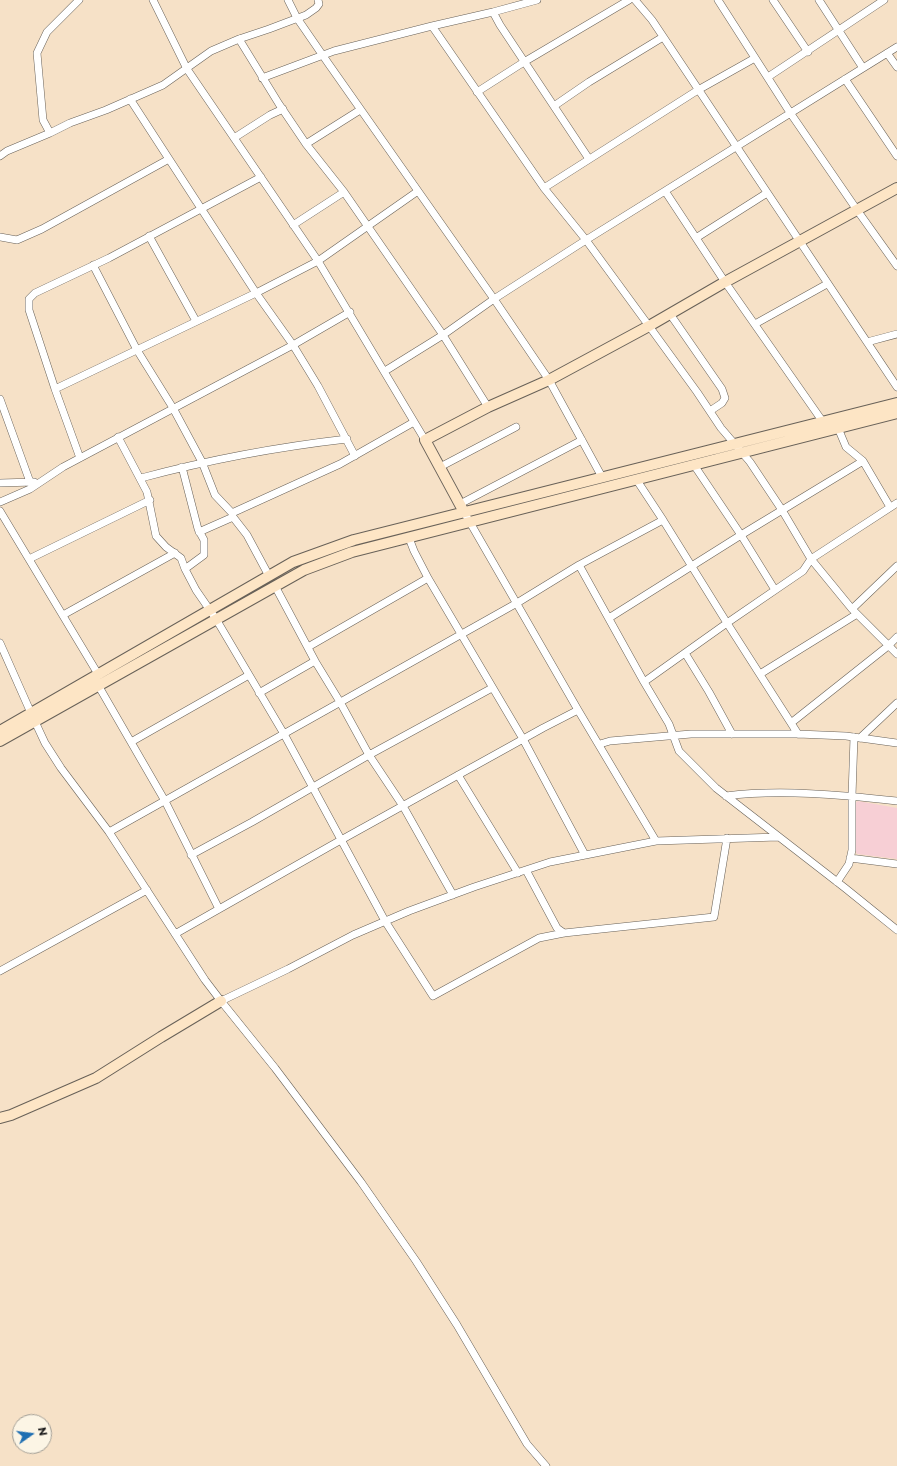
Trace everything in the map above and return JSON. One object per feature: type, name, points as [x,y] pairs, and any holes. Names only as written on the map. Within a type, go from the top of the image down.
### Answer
[{"type":"main road","points":[[462,508],[425,440],[488,407],[549,380],[897,188]]},
{"type":"main road","points":[[0,742],[32,717],[98,674],[293,562],[354,540],[462,508],[602,477],[897,404]]},
{"type":"main road","points":[[0,731],[98,686],[304,570],[352,552],[897,413]]},
{"type":"main road","points":[[0,1118],[11,1115],[96,1078],[220,1001]]},
{"type":"street","points":[[50,133],[43,120],[37,53],[47,32],[79,0]]},
{"type":"street","points":[[153,0],[187,69],[318,261],[350,312],[425,440]]},
{"type":"street","points":[[288,0],[322,55],[494,299],[549,380],[602,477]]},
{"type":"street","points":[[0,156],[7,151],[50,133],[70,122],[106,110],[163,85],[211,51],[239,39],[306,15],[316,8],[319,4],[318,0]]},
{"type":"street","points":[[262,78],[334,51],[493,12],[534,0]]},
{"type":"street","points":[[477,92],[524,62],[629,0]]},
{"type":"street","points":[[635,0],[652,20],[897,387]]},
{"type":"street","points":[[718,0],[791,114],[857,210],[894,257],[897,266]]},
{"type":"street","points":[[773,0],[808,52]]},
{"type":"street","points":[[819,0],[863,68]]},
{"type":"street","points":[[768,77],[808,52],[884,0]]},
{"type":"street","points":[[493,12],[524,62],[589,159]]},
{"type":"street","points":[[432,26],[544,188],[586,240],[734,444],[750,462],[782,510],[811,560],[854,611],[897,654]]},
{"type":"street","points":[[554,106],[589,82],[663,37]]},
{"type":"street","points":[[239,39],[262,78],[306,144],[344,192],[443,335],[488,407]]},
{"type":"street","points":[[385,371],[443,335],[494,299],[586,240],[897,47]]},
{"type":"street","points":[[887,53],[897,67]]},
{"type":"street","points":[[544,188],[698,90],[755,58]]},
{"type":"street","points":[[845,79],[897,156]]},
{"type":"street","points":[[130,99],[256,293],[293,345],[318,386],[347,438],[355,456]]},
{"type":"street","points":[[234,138],[270,115],[283,109]]},
{"type":"street","points":[[306,144],[360,110]]},
{"type":"street","points":[[0,237],[17,240],[42,229],[169,159]]},
{"type":"street","points":[[80,458],[29,310],[29,299],[35,293],[93,265],[261,177]]},
{"type":"street","points":[[55,389],[256,293],[318,261],[418,191]]},
{"type":"street","points":[[665,191],[725,282],[823,422]]},
{"type":"street","points":[[293,225],[344,192]]},
{"type":"street","points":[[696,238],[767,193]]},
{"type":"street","points":[[149,236],[196,321]]},
{"type":"street","points":[[93,265],[137,350],[202,462],[215,495],[247,535],[269,576]]},
{"type":"street","points":[[755,324],[827,284]]},
{"type":"street","points":[[0,502],[38,484],[63,467],[293,345],[350,312]]},
{"type":"street","points":[[670,314],[722,390],[725,398],[722,403],[710,411]]},
{"type":"street","points":[[867,342],[897,334]]},
{"type":"street","points":[[0,400],[30,482]]},
{"type":"street","points":[[200,532],[232,515],[340,464],[414,422]]},
{"type":"street","points":[[440,467],[516,427]]},
{"type":"street","points":[[838,428],[846,447],[863,462],[890,507]]},
{"type":"street","points":[[118,437],[141,478],[150,500],[156,536],[166,547],[181,558],[185,569],[209,611],[216,619],[284,734],[311,787],[385,921],[433,996],[540,938],[564,933],[714,917],[727,838]]},
{"type":"street","points":[[141,478],[202,462],[347,438]]},
{"type":"street","points":[[582,440],[462,508],[656,842]]},
{"type":"street","points":[[609,618],[692,565],[863,462]]},
{"type":"street","points":[[694,465],[741,535],[775,590]]},
{"type":"street","points":[[182,467],[200,532],[204,540],[204,555],[185,569]]},
{"type":"street","points":[[636,479],[798,734]]},
{"type":"street","points":[[0,483],[35,482],[38,484]]},
{"type":"street","points":[[29,559],[150,500]]},
{"type":"street","points":[[644,682],[803,571],[811,560],[897,503]]},
{"type":"street","points":[[0,511],[98,674]]},
{"type":"street","points":[[109,832],[518,603],[579,565],[663,520]]},
{"type":"street","points":[[409,538],[428,578],[460,635],[523,739],[585,855]]},
{"type":"street","points":[[63,615],[175,553]]},
{"type":"street","points":[[579,565],[669,724],[680,751],[716,788],[897,930]]},
{"type":"street","points":[[760,674],[854,611],[897,566]]},
{"type":"street","points":[[308,647],[428,578]]},
{"type":"street","points":[[275,586],[315,661],[340,702],[369,755],[403,806],[453,895]]},
{"type":"street","points":[[791,723],[888,646],[897,637]]},
{"type":"street","points":[[0,643],[32,717],[45,743],[61,768],[109,832],[204,980],[275,1068],[365,1188],[416,1261],[457,1325],[527,1444],[546,1466]]},
{"type":"street","points":[[685,653],[732,734]]},
{"type":"street","points":[[259,693],[315,661]]},
{"type":"street","points":[[131,742],[249,675]]},
{"type":"street","points":[[98,686],[165,801],[219,909]]},
{"type":"street","points":[[191,855],[252,822],[311,787],[492,688]]},
{"type":"street","points":[[837,882],[849,864],[852,850],[852,796],[857,738],[897,703]]},
{"type":"street","points":[[175,934],[341,840],[578,710]]},
{"type":"street","points":[[600,744],[610,741],[691,734],[798,734],[857,738],[897,743]]},
{"type":"street","points":[[458,775],[518,873]]},
{"type":"street","points":[[726,796],[752,793],[852,796],[897,801]]},
{"type":"street","points":[[220,1001],[288,969],[352,935],[385,921],[453,895],[550,862],[656,842],[778,837]]},
{"type":"street","points":[[850,858],[897,864]]},
{"type":"street","points":[[526,870],[557,928],[564,933]]},
{"type":"street","points":[[0,970],[147,890]]},
{"type":"shaded area","points":[[858,801],[897,808],[897,859],[857,854],[855,850],[854,804]]}]
